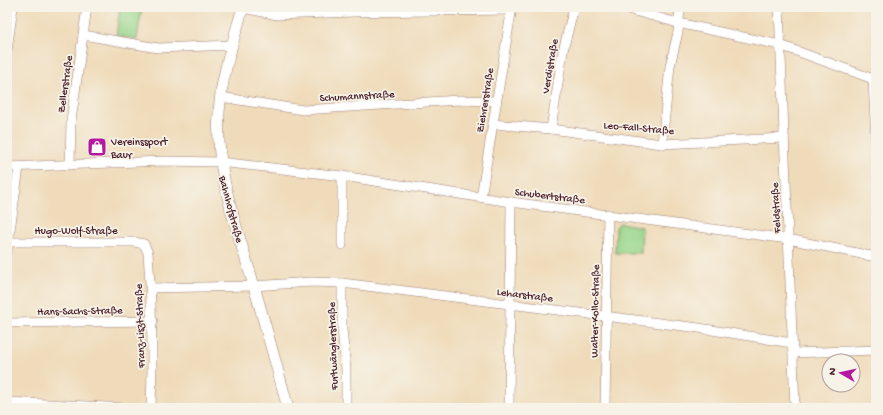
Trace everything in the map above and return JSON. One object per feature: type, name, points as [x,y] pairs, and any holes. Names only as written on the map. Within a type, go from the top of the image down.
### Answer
[{"type":"main road","name":"Bahnhofstraße","points":[[243,7],[224,74],[220,97],[218,115],[220,162],[223,180],[288,408]]},
{"type":"street","points":[[7,51],[12,7]]},
{"type":"street","name":"Zellerstraße","points":[[70,165],[69,145],[71,120],[87,7]]},
{"type":"street","points":[[243,7],[277,15],[512,9]]},
{"type":"street","name":"Verdistraße","points":[[551,129],[563,51],[574,7]]},
{"type":"street","points":[[620,7],[678,23],[780,45],[875,80],[876,142]]},
{"type":"street","points":[[662,144],[670,66],[678,32],[680,7]]},
{"type":"street","name":"Feldstraße","points":[[779,7],[795,408]]},
{"type":"street","name":"Ziehrerstraße","points":[[481,197],[512,9]]},
{"type":"street","points":[[83,35],[158,48],[232,45]]},
{"type":"street","name":"Schumannstraße","points":[[220,97],[303,110],[458,100],[496,101]]},
{"type":"street","name":"Leo-Fall-Straße","points":[[493,124],[551,129],[662,144],[784,138]]},
{"type":"street","name":"Schubertstraße","points":[[7,167],[164,161],[220,162],[342,176],[511,202],[788,239],[876,257]]},
{"type":"street","points":[[8,246],[19,167]]},
{"type":"street","points":[[342,176],[342,245]]},
{"type":"street","points":[[509,408],[511,202]]},
{"type":"street","name":"Walter-Kollo-Straße","points":[[605,408],[608,214]]},
{"type":"street","name":"Hugo-Wolf-Straße","points":[[8,246],[134,242],[144,244]]},
{"type":"street","name":"Franz-Liszt-Straße","points":[[144,244],[148,251],[153,321],[151,408]]},
{"type":"street","name":"Leharstraße","points":[[151,288],[254,286],[311,282],[342,283],[699,328],[792,343]]},
{"type":"street","name":"Furtwänglerstraße","points":[[342,283],[342,329],[346,369],[346,408]]},
{"type":"street","name":"Hans-Sachs-Straße","points":[[7,322],[153,321]]},
{"type":"street","points":[[793,354],[876,350]]},
{"type":"street","points":[[7,402],[126,408]]},
{"type":"green space","points":[[120,7],[142,7],[137,39],[116,36]]},
{"type":"green space","points":[[620,223],[642,227],[641,253],[615,253],[616,227]]},
{"type":"place","name":"Vereinssport Baur","points":[[97,147]]}]
